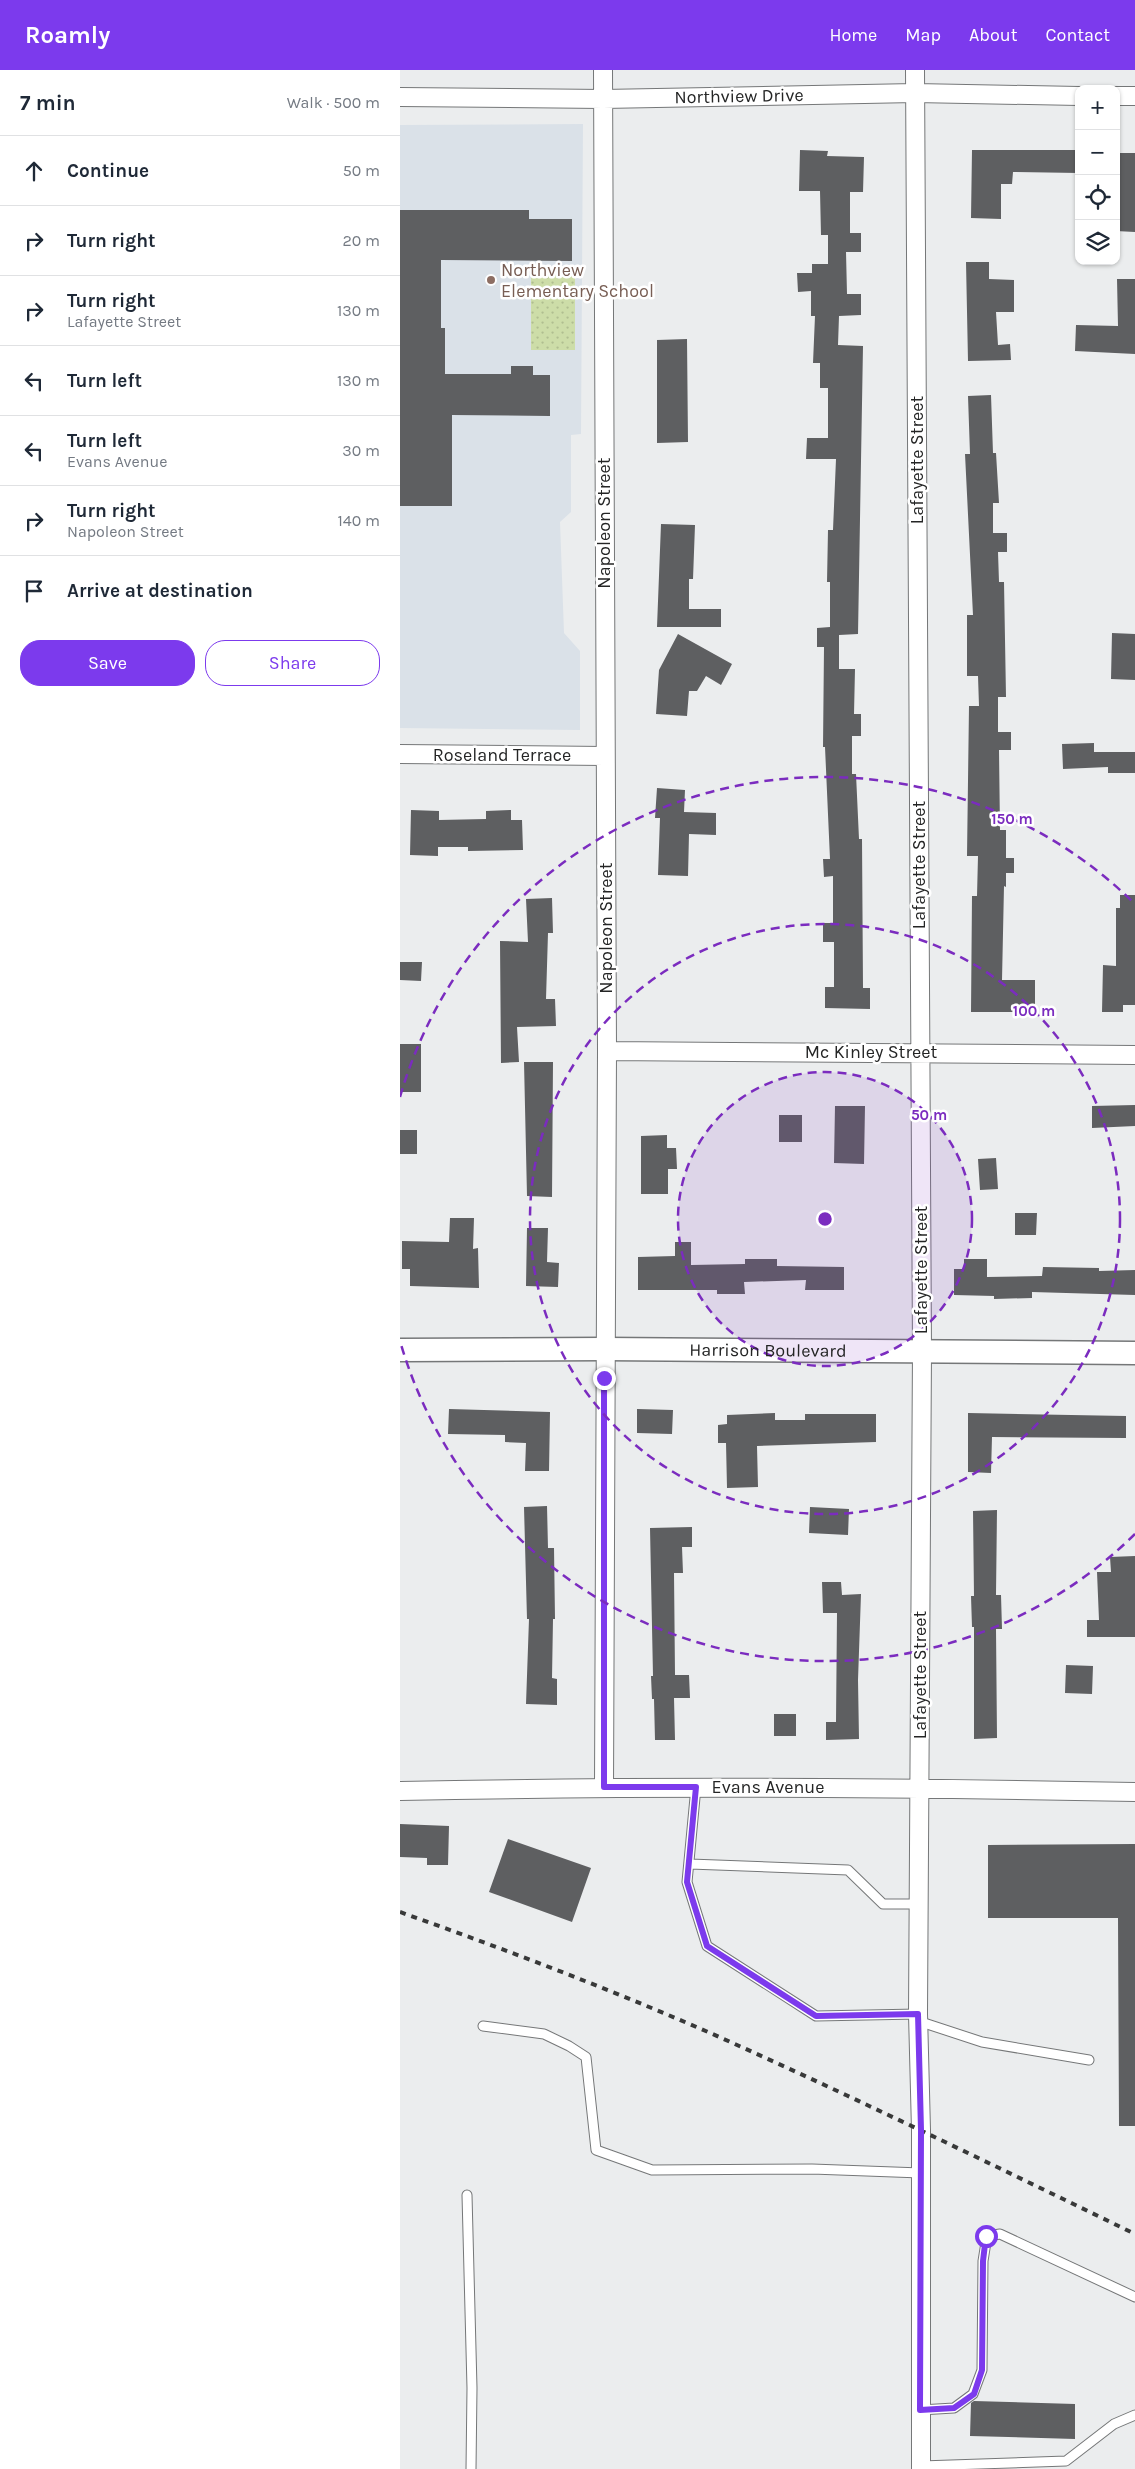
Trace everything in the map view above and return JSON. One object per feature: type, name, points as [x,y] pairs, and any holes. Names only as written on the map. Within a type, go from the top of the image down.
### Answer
[{"type":"street","name":"Napoleon Street","points":[[603,70],[604,756],[607,1051],[604,1349],[604,1787]]},
{"type":"street","name":"Lafayette Street","points":[[915,70],[922,1351],[918,2017],[921,2173],[921,2467]]},
{"type":"street","name":"Northview Drive","points":[[400,98],[603,99],[915,93],[1075,96]]},
{"type":"street","points":[[1120,96],[1135,96]]},
{"type":"street","name":"Roseland Terrace","points":[[400,754],[604,756]]},
{"type":"street","name":"Mc Kinley Street","points":[[607,1051],[1135,1055]]},
{"type":"street","name":"Harrison Boulevard","points":[[400,1350],[604,1349],[1135,1353]]},
{"type":"street","name":"Evans Avenue","points":[[400,1791],[696,1787],[919,1788],[1135,1792]]},
{"type":"lane","points":[[696,1787],[687,1882],[707,1946],[816,2016],[918,2017],[982,2042],[1089,2060]]},
{"type":"lane","points":[[690,1864],[848,1870],[883,1904],[919,1904]]},
{"type":"lane","points":[[483,2026],[544,2034],[586,2057],[596,2150],[652,2170],[812,2169],[921,2173]]},
{"type":"lane","points":[[467,2195],[472,2388],[471,2469]]},
{"type":"lane","points":[[920,2410],[954,2408],[974,2394],[982,2370],[983,2261],[986,2236],[1000,2234],[1135,2297]]},
{"type":"lane","points":[[921,2467],[1066,2461],[1114,2424],[1135,2415]]},
{"type":"shaded area","name":"Northview Elementary School","points":[[583,124],[581,434],[571,435],[571,512],[560,522],[564,633],[580,651],[580,730],[400,728],[400,125]]},
{"type":"green space","points":[[531,272],[575,272],[575,350],[531,350]]},
{"type":"building","points":[[800,150],[828,151],[827,156],[864,157],[863,192],[850,192],[850,233],[861,233],[861,252],[846,252],[847,294],[861,294],[861,315],[839,316],[838,345],[863,346],[858,634],[839,635],[839,669],[855,669],[854,714],[861,714],[861,736],[852,736],[852,774],[856,774],[859,839],[862,839],[863,988],[870,988],[870,1009],[825,1008],[825,987],[834,987],[834,942],[823,942],[823,923],[833,923],[833,876],[824,877],[823,859],[830,859],[825,747],[823,747],[824,647],[817,647],[817,628],[830,627],[830,582],[827,582],[828,530],[833,530],[836,459],[806,459],[807,438],[828,438],[828,388],[820,388],[820,363],[813,363],[815,316],[811,316],[811,291],[798,292],[797,273],[812,273],[812,264],[828,264],[828,235],[821,235],[820,191],[799,191]]},
{"type":"building","points":[[972,150],[1075,150],[1075,173],[1013,172],[1012,184],[1001,184],[1001,219],[971,218]]},
{"type":"building","points":[[1120,153],[1135,153],[1135,232],[1120,231]]},
{"type":"building","name":"Northview Elementary School","points":[[400,210],[529,210],[529,219],[572,219],[572,261],[441,260],[441,328],[445,328],[445,374],[511,374],[511,366],[533,366],[533,375],[550,375],[550,416],[452,415],[452,506],[400,506]]},
{"type":"building","points":[[966,262],[989,262],[989,279],[1014,280],[1014,312],[996,312],[998,345],[1010,344],[1011,360],[968,361]]},
{"type":"building","points":[[1117,279],[1135,279],[1135,354],[1075,351],[1076,325],[1118,326]]},
{"type":"building","points":[[687,339],[688,442],[657,443],[657,340]]},
{"type":"building","points":[[991,395],[993,453],[996,453],[999,503],[993,503],[993,533],[1007,533],[1007,552],[998,552],[999,582],[1004,582],[1006,697],[998,697],[998,732],[1011,732],[1011,750],[999,750],[1000,830],[1006,830],[1006,858],[1014,858],[1014,873],[1006,873],[1006,887],[1004,886],[1002,980],[1035,980],[1035,1012],[971,1012],[972,896],[977,896],[978,856],[967,856],[969,706],[979,706],[978,676],[967,676],[967,615],[973,615],[965,454],[970,454],[968,396]]},
{"type":"building","points":[[661,524],[695,525],[693,579],[689,579],[689,609],[721,609],[721,627],[657,627]]},
{"type":"building","points":[[1112,633],[1135,634],[1135,680],[1111,679]]},
{"type":"building","points":[[678,634],[732,664],[721,685],[706,676],[697,691],[689,691],[687,716],[656,714],[659,670]]},
{"type":"building","points":[[1094,743],[1094,752],[1135,752],[1135,773],[1108,773],[1108,767],[1063,769],[1062,744]]},
{"type":"building","points":[[657,788],[685,790],[684,812],[716,813],[716,835],[689,834],[688,876],[658,875],[660,818],[655,818]]},
{"type":"building","points":[[411,810],[439,811],[439,820],[486,819],[486,811],[511,810],[511,820],[522,820],[523,850],[468,851],[468,847],[438,847],[438,856],[410,855]]},
{"type":"building","points":[[1120,895],[1135,895],[1135,1005],[1123,1005],[1123,1012],[1102,1012],[1103,965],[1116,966],[1116,908],[1120,908]]},
{"type":"building","points":[[552,898],[553,933],[548,933],[546,999],[555,999],[556,1026],[517,1027],[519,1062],[501,1063],[500,941],[528,942],[526,899]]},
{"type":"building","points":[[400,962],[422,962],[421,981],[400,980]]},
{"type":"building","points":[[400,1044],[421,1044],[421,1092],[400,1092]]},
{"type":"building","points":[[524,1062],[553,1062],[552,1197],[527,1196]]},
{"type":"building","points":[[1135,1105],[1135,1126],[1092,1128],[1092,1106]]},
{"type":"building","points":[[835,1106],[865,1106],[864,1164],[834,1163]]},
{"type":"building","points":[[779,1115],[802,1115],[802,1142],[779,1142]]},
{"type":"building","points":[[400,1130],[417,1130],[417,1154],[400,1154]]},
{"type":"building","points":[[667,1135],[667,1148],[676,1148],[677,1169],[668,1169],[668,1194],[641,1194],[641,1136]]},
{"type":"building","points":[[996,1158],[998,1189],[980,1190],[978,1159]]},
{"type":"building","points":[[1015,1213],[1037,1213],[1036,1235],[1015,1235]]},
{"type":"building","points":[[450,1218],[474,1218],[473,1249],[478,1248],[479,1288],[410,1286],[410,1269],[402,1269],[402,1241],[449,1242]]},
{"type":"building","points":[[527,1228],[548,1228],[547,1262],[559,1263],[558,1287],[526,1286]]},
{"type":"building","points":[[675,1242],[691,1242],[691,1265],[745,1264],[745,1259],[777,1259],[777,1266],[844,1267],[844,1290],[805,1290],[806,1280],[744,1282],[745,1294],[717,1294],[717,1290],[638,1290],[638,1257],[675,1256]]},
{"type":"building","points":[[964,1259],[987,1259],[987,1277],[1042,1276],[1043,1267],[1099,1268],[1099,1271],[1135,1270],[1135,1295],[1032,1292],[1032,1298],[994,1299],[994,1296],[954,1295],[954,1269],[964,1269]]},
{"type":"building","points":[[449,1409],[550,1412],[549,1471],[525,1471],[526,1443],[505,1442],[505,1435],[448,1434]]},
{"type":"building","points":[[637,1409],[673,1410],[672,1434],[637,1433]]},
{"type":"building","points":[[775,1413],[775,1420],[805,1420],[805,1414],[876,1414],[876,1442],[757,1446],[758,1487],[727,1488],[726,1443],[718,1443],[718,1425],[727,1424],[727,1415]]},
{"type":"building","points":[[968,1413],[1126,1416],[1126,1438],[992,1437],[991,1473],[968,1472]]},
{"type":"building","points":[[547,1506],[548,1548],[554,1548],[555,1619],[553,1619],[552,1678],[557,1679],[557,1705],[526,1704],[529,1619],[527,1619],[524,1507]]},
{"type":"building","points":[[810,1507],[849,1509],[848,1535],[809,1533]]},
{"type":"building","points":[[997,1510],[996,1595],[1001,1595],[1002,1629],[996,1629],[997,1738],[974,1739],[974,1627],[972,1627],[971,1596],[974,1596],[973,1511]]},
{"type":"building","points":[[692,1527],[692,1547],[682,1547],[683,1573],[674,1573],[675,1675],[689,1675],[690,1698],[674,1698],[675,1740],[655,1740],[654,1699],[652,1699],[651,1676],[653,1676],[650,1528]]},
{"type":"building","points":[[1135,1556],[1135,1637],[1087,1637],[1087,1620],[1099,1620],[1097,1572],[1111,1572],[1110,1557]]},
{"type":"building","points":[[822,1582],[841,1582],[842,1595],[861,1594],[858,1680],[859,1739],[826,1740],[826,1722],[836,1722],[837,1613],[823,1613]]},
{"type":"building","points":[[1066,1665],[1093,1666],[1092,1694],[1065,1693]]},
{"type":"building","points":[[774,1714],[796,1714],[796,1736],[774,1736]]},
{"type":"building","points":[[400,1824],[449,1826],[448,1865],[427,1865],[427,1858],[400,1857]]},
{"type":"building","points":[[508,1839],[591,1868],[572,1922],[489,1892]]},
{"type":"building","points":[[1135,1844],[1135,2126],[1119,2126],[1118,1918],[988,1918],[988,1845]]},
{"type":"building","points":[[974,2401],[1075,2404],[1075,2439],[970,2436],[971,2403]]},
{"type":"railway","points":[[400,1912],[555,1969],[708,2032],[869,2106],[1135,2234]]},
{"type":"place","name":"Northview Elementary School","points":[[491,280]]},
{"type":"route","points":[[604,1378],[604,1787],[696,1787],[687,1882],[707,1946],[816,2016],[918,2014],[921,2130],[920,2410],[954,2408],[974,2394],[982,2370],[983,2261],[986,2236]]}]
